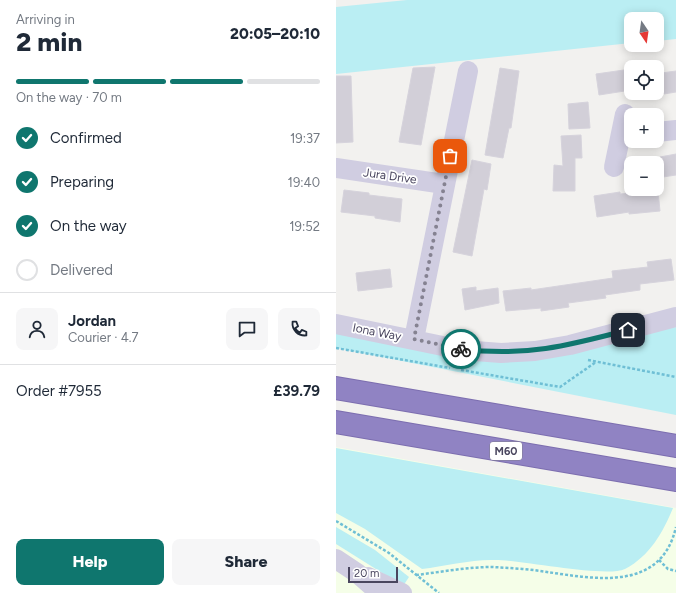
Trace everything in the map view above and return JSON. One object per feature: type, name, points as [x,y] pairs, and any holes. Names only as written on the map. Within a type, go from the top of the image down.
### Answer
[{"type":"highway","points":[[336,388],[676,446]]},
{"type":"highway","name":"M60","points":[[336,422],[676,480]]},
{"type":"street","points":[[414,339],[468,70]]},
{"type":"street","points":[[664,131],[676,130]]},
{"type":"street","points":[[614,167],[624,140]]},
{"type":"street","name":"Jura Drive","points":[[336,168],[444,184]]},
{"type":"street","name":"Iona Way","points":[[336,324],[462,350],[501,353],[535,351],[570,345],[676,317]]},
{"type":"street","points":[[336,559],[357,573],[380,593]]},
{"type":"street","points":[[357,573],[402,593]]},
{"type":"path","points":[[570,345],[575,354],[591,361],[676,377]]},
{"type":"path","points":[[336,521],[389,553],[439,593]]},
{"type":"path","points":[[416,575],[490,567],[529,569],[610,579],[638,572],[659,560],[667,550],[676,527]]},
{"type":"path","points":[[659,560],[668,569],[676,571]]},
{"type":"shaded area","points":[[407,0],[676,0],[676,39],[664,40],[664,12],[624,12],[624,44],[336,74],[336,7]]},
{"type":"shaded area","points":[[676,327],[676,415],[336,348],[336,329],[465,354]]},
{"type":"shaded area","points":[[336,447],[676,508],[676,593],[336,593]]},
{"type":"shaded area","points":[[336,448],[673,508],[655,543],[634,564],[625,569],[615,571],[582,570],[487,560],[422,569],[365,529],[336,513]]},
{"type":"shaded area","points":[[336,527],[375,550],[409,577],[403,586],[336,544]]},
{"type":"building","points":[[435,67],[421,145],[399,142],[413,68]]},
{"type":"building","points":[[500,68],[519,71],[511,128],[509,128],[503,158],[485,155]]},
{"type":"building","points":[[624,70],[624,91],[599,95],[596,74]]},
{"type":"building","points":[[676,71],[676,92],[664,94],[664,73]]},
{"type":"building","points":[[336,76],[351,76],[353,142],[336,143]]},
{"type":"building","points":[[588,102],[590,128],[569,129],[568,104]]},
{"type":"building","points":[[581,135],[582,158],[575,158],[575,191],[553,191],[554,165],[563,166],[561,136]]},
{"type":"building","points":[[676,154],[676,175],[664,177],[664,156]]},
{"type":"building","points":[[472,160],[491,164],[487,190],[484,189],[472,256],[453,252]]},
{"type":"building","points":[[344,190],[402,199],[400,222],[375,218],[375,216],[341,212]]},
{"type":"building","points":[[620,192],[620,194],[624,194],[624,196],[658,196],[660,211],[629,214],[629,212],[597,217],[594,196]]},
{"type":"building","points":[[671,259],[674,280],[640,284],[640,290],[605,295],[606,298],[568,303],[569,307],[541,311],[541,308],[506,311],[503,291],[531,288],[531,290],[613,278],[612,271],[648,267],[647,262]]},
{"type":"building","points":[[390,269],[392,287],[358,291],[356,273]]},
{"type":"building","points":[[476,287],[476,291],[498,288],[499,303],[465,310],[462,289]]},
{"type":"way so far","points":[[450,156],[414,339],[461,349]]},
{"type":"route","points":[[461,349],[501,353],[535,351],[570,345],[628,330]]}]
